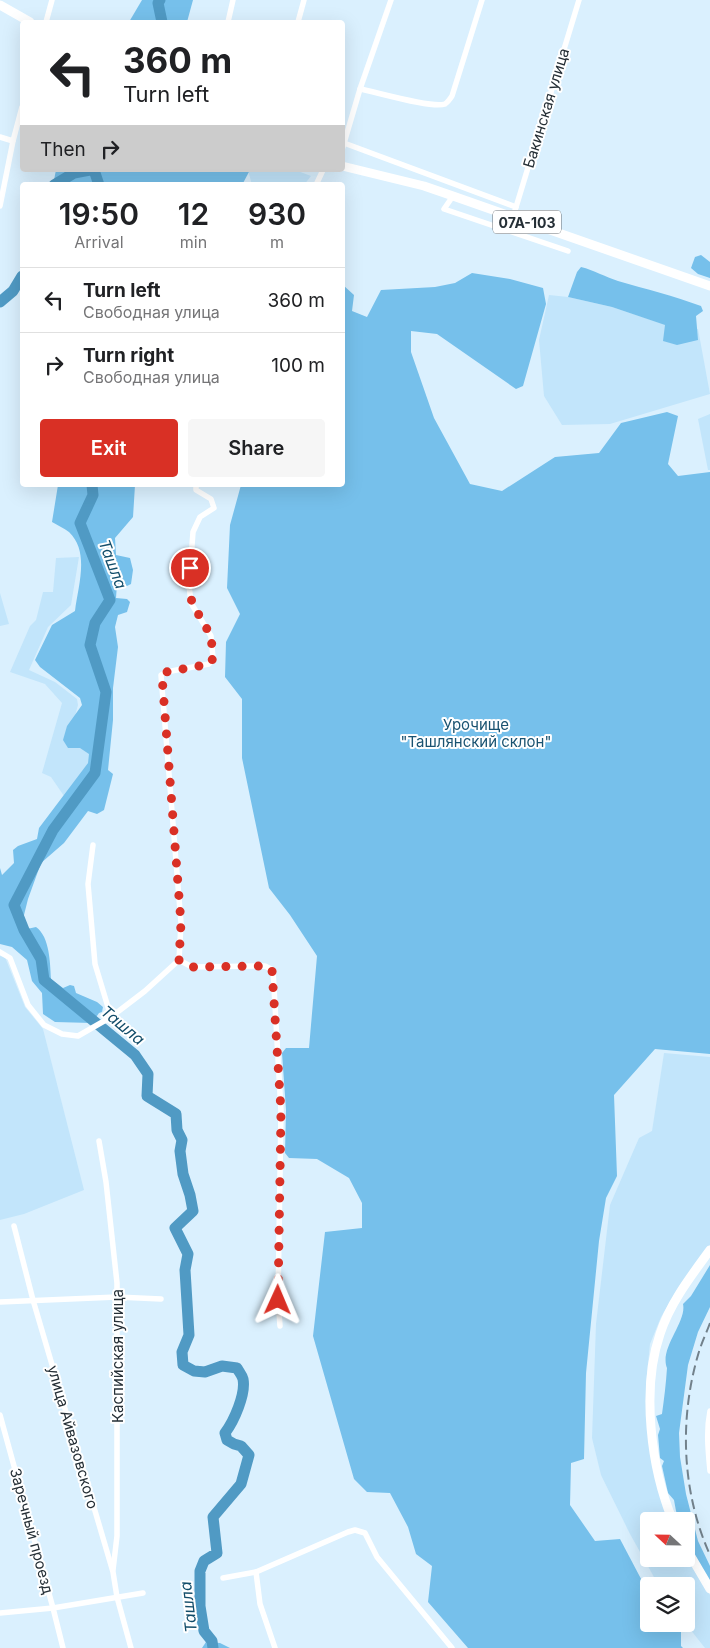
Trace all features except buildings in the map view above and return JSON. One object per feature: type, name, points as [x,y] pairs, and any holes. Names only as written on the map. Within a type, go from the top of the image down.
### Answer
[{"type":"main road","points":[[0,5],[26,20]]},
{"type":"main road","name":"07А-103","points":[[345,167],[424,186],[710,286]]},
{"type":"main road","points":[[670,1512],[663,1490],[652,1435],[650,1401],[652,1365],[660,1333],[674,1304],[685,1284],[710,1250]]},
{"type":"main road","points":[[695,1563],[710,1589]]},
{"type":"street","points":[[47,20],[52,0]]},
{"type":"street","points":[[228,20],[233,0]]},
{"type":"street","points":[[299,20],[304,0]]},
{"type":"street","points":[[345,142],[360,89],[391,0]]},
{"type":"street","points":[[360,89],[424,104],[438,106],[446,104],[452,96],[482,0]]},
{"type":"street","name":"Бакинская улица","points":[[513,217],[579,0]]},
{"type":"street","points":[[0,206],[20,115]]},
{"type":"street","points":[[0,137],[13,141]]},
{"type":"street","points":[[345,146],[516,207]]},
{"type":"street","points":[[453,196],[444,209],[568,251]]},
{"type":"street","points":[[0,952],[10,958],[28,1005],[44,1025],[62,1034],[78,1036],[111,1017],[145,991],[179,960],[181,923],[162,676],[166,672],[210,664],[213,658],[211,636],[192,603],[189,585],[193,532],[200,517],[214,508],[211,499],[196,490],[196,487]]},
{"type":"street","points":[[93,845],[88,884],[94,964],[111,1017]]},
{"type":"street","points":[[179,960],[192,967],[265,966],[272,970],[281,1111],[278,1300],[280,1326]]},
{"type":"street","name":"Каспийская улица","points":[[99,1141],[106,1182],[117,1283],[117,1536],[113,1572]]},
{"type":"street","name":"улица Айвазовского","points":[[14,1226],[33,1300],[113,1572],[117,1597],[131,1648]]},
{"type":"street","points":[[0,1302],[116,1297],[161,1299]]},
{"type":"street","points":[[710,1411],[707,1426],[707,1445],[710,1471]]},
{"type":"street","name":"Заречный проезд","points":[[0,1415],[63,1648]]},
{"type":"street","points":[[223,1578],[256,1572],[355,1530],[365,1534],[378,1557],[452,1648]]},
{"type":"street","points":[[256,1572],[260,1604],[276,1648]]},
{"type":"street","points":[[0,1613],[53,1608],[143,1593]]},
{"type":"shaded area","points":[[249,172],[300,172],[311,176],[306,182],[251,182]]},
{"type":"shaded area","points":[[549,295],[568,297],[612,307],[666,325],[698,329],[710,394],[610,424],[562,425],[544,396],[539,340]]},
{"type":"shaded area","points":[[710,414],[710,470],[708,470],[698,419]]},
{"type":"shaded area","points":[[79,557],[71,605],[48,627],[29,670],[55,682],[77,699],[78,705],[68,742],[91,753],[88,763],[64,796],[51,777],[42,773],[62,703],[45,684],[10,672],[30,626],[36,620],[43,592],[53,592],[56,558]]},
{"type":"shaded area","points":[[0,593],[9,624],[0,626]]},
{"type":"shaded area","points":[[0,956],[5,957],[25,1007],[43,1029],[84,1190],[24,1214],[0,1220]]},
{"type":"shaded area","points":[[664,1053],[710,1057],[710,1245],[680,1285],[661,1317],[650,1344],[646,1384],[651,1459],[665,1512],[640,1512],[640,1552],[601,1475],[592,1438],[596,1324],[610,1205],[639,1138],[652,1131]]},
{"type":"shaded area","points":[[649,1568],[693,1568],[710,1595],[710,1648],[705,1648],[692,1632],[695,1632],[695,1577],[654,1577]]},
{"type":"green space","points":[[142,0],[193,0],[188,20],[130,20]]},
{"type":"green space","points":[[56,172],[249,172],[244,182],[54,182]]},
{"type":"green space","points":[[701,255],[710,262],[710,278],[698,274],[691,268],[695,257]]},
{"type":"green space","points":[[581,267],[618,281],[701,306],[703,311],[696,316],[698,340],[677,345],[663,341],[665,325],[612,307],[568,297],[577,272]]},
{"type":"green space","name":"Урочище \"Ташлянский склон\"","points":[[472,273],[510,279],[543,288],[546,304],[523,386],[516,389],[437,334],[411,331],[411,352],[434,418],[470,484],[502,491],[555,457],[599,453],[621,423],[667,412],[678,416],[668,464],[678,476],[710,472],[710,1054],[655,1049],[614,1095],[617,1176],[606,1198],[599,1241],[586,1373],[584,1459],[571,1463],[570,1505],[595,1541],[620,1539],[640,1577],[640,1632],[681,1632],[681,1646],[683,1648],[468,1648],[428,1602],[432,1566],[416,1554],[408,1527],[390,1493],[367,1492],[354,1479],[313,1336],[325,1232],[362,1228],[362,1203],[349,1178],[317,1159],[289,1158],[285,1153],[286,1110],[282,1053],[286,1048],[309,1048],[317,956],[290,915],[269,888],[242,758],[242,699],[225,677],[226,642],[240,614],[227,588],[230,525],[240,487],[345,487],[345,287],[354,295],[352,311],[367,317],[381,290],[435,287],[455,283]]},
{"type":"green space","points":[[58,487],[135,487],[133,517],[115,538],[116,555],[130,558],[133,570],[131,584],[127,586],[117,584],[116,598],[127,599],[130,602],[127,612],[118,615],[115,627],[118,647],[113,688],[113,720],[108,770],[113,774],[104,810],[97,814],[88,811],[64,843],[41,863],[23,919],[27,929],[36,927],[44,937],[47,944],[51,979],[63,988],[70,985],[74,986],[76,993],[97,1002],[103,1007],[102,1012],[99,1013],[92,1023],[55,1022],[43,1014],[42,993],[32,981],[27,960],[12,947],[0,944],[0,868],[2,875],[14,863],[13,850],[18,846],[37,839],[39,828],[88,763],[89,754],[80,748],[68,748],[63,740],[67,726],[82,705],[80,698],[40,667],[35,660],[52,625],[75,611],[80,580],[81,559],[75,540],[69,532],[52,522]]},
{"type":"green space","points":[[710,1265],[710,1307],[698,1332],[688,1365],[679,1433],[680,1457],[691,1512],[676,1512],[674,1500],[668,1493],[662,1466],[664,1461],[660,1458],[658,1435],[660,1429],[656,1416],[662,1414],[667,1374],[667,1352],[681,1319],[683,1304],[691,1296]]},
{"type":"green space","points":[[695,1529],[698,1541],[710,1566],[710,1582],[695,1559]]},
{"type":"green space","points":[[206,1642],[220,1643],[230,1648],[202,1648]]},
{"type":"waterway","name":"Ташла","points":[[160,0],[158,3],[162,20]]},
{"type":"waterway","points":[[59,182],[79,172]]},
{"type":"waterway","name":"Ташла","points":[[95,172],[98,182]]},
{"type":"waterway","points":[[0,302],[13,291],[20,279]]},
{"type":"waterway","name":"Ташла","points":[[92,487],[93,495],[80,523],[110,600],[95,623],[90,645],[106,692],[95,773],[53,830],[14,905],[24,930],[41,959],[44,980],[135,1055],[148,1074],[147,1096],[176,1114],[177,1130],[182,1140],[180,1151],[183,1174],[193,1211],[175,1228],[188,1254],[185,1270],[189,1335],[182,1352],[183,1365],[194,1371],[205,1372],[222,1366],[237,1368],[243,1379],[243,1392],[232,1422],[225,1433],[227,1440],[241,1446],[249,1455],[241,1484],[213,1517],[217,1553],[204,1561],[200,1571],[200,1606],[204,1631],[212,1641],[213,1648]]},
{"type":"railway","points":[[710,1323],[699,1351],[692,1380],[686,1430],[689,1482],[694,1507],[710,1555]]},
{"type":"route","points":[[190,568],[189,585],[192,603],[211,636],[213,658],[210,664],[166,672],[162,676],[181,923],[179,960],[192,967],[265,966],[272,970],[281,1111],[278,1300]]}]
